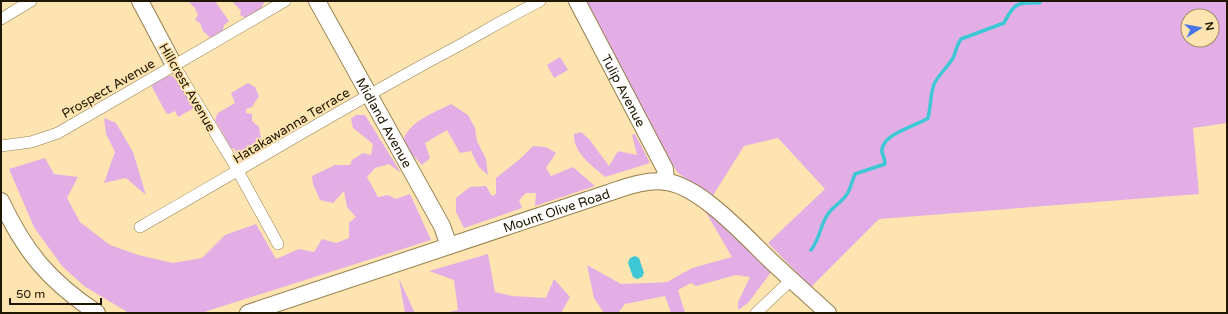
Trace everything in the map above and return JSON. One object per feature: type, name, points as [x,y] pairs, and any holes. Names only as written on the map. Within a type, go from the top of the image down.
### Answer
[{"type":"street","points":[[1,19],[31,1]]},
{"type":"street","name":"Hillcrest Avenue","points":[[140,1],[174,65],[238,172],[278,244]]},
{"type":"street","name":"Prospect Avenue","points":[[1,146],[31,142],[58,133],[285,1]]},
{"type":"street","name":"Midland Avenue","points":[[317,1],[442,226],[448,246]]},
{"type":"street","name":"Hatakawanna Terrace","points":[[140,227],[238,172],[369,95],[509,16],[540,1]]},
{"type":"street","name":"Tulip Avenue","points":[[577,1],[665,169],[666,182]]},
{"type":"street","name":"Mount Olive Road","points":[[248,313],[619,189],[651,182],[666,182],[689,190],[716,210],[828,313]]},
{"type":"street","points":[[1,201],[16,231],[40,266],[60,286],[97,313]]},
{"type":"street","points":[[756,313],[792,280]]},
{"type":"shaded area","points":[[188,1],[215,1],[229,21],[224,25],[223,31],[211,38],[203,31],[200,23],[195,20],[198,15],[195,8]]},
{"type":"shaded area","points":[[232,1],[264,1],[264,3],[259,12],[246,18],[240,15],[241,11]]},
{"type":"shaded area","points":[[586,1],[1227,1],[1227,123],[1193,128],[1199,194],[879,219],[811,287],[768,243],[825,189],[778,138],[744,146],[712,197],[678,173],[663,151]]},
{"type":"shaded area","points":[[560,57],[568,70],[554,78],[547,65]]},
{"type":"shaded area","points":[[168,75],[174,77],[194,108],[178,117],[175,111],[169,114],[166,113],[152,87],[153,84]]},
{"type":"shaded area","points":[[248,83],[255,87],[259,96],[252,107],[246,109],[246,113],[252,114],[252,121],[259,127],[263,151],[255,154],[243,163],[238,158],[235,149],[231,148],[215,120],[218,113],[235,103],[231,93]]},
{"type":"shaded area","points":[[451,104],[468,115],[475,128],[477,141],[486,159],[488,175],[478,166],[471,151],[460,153],[447,130],[425,143],[430,158],[422,165],[411,153],[403,140],[411,127],[417,122]]},
{"type":"shaded area","points":[[356,115],[365,115],[401,173],[389,164],[375,168],[367,177],[378,197],[388,195],[396,199],[410,194],[431,240],[201,313],[129,313],[84,286],[62,266],[34,227],[9,169],[45,158],[54,174],[78,177],[67,198],[80,222],[110,245],[138,255],[173,263],[202,258],[225,235],[256,224],[276,259],[299,249],[314,252],[322,239],[336,243],[349,238],[349,223],[356,217],[347,207],[344,191],[333,203],[320,200],[313,184],[312,176],[335,165],[350,165],[352,160],[363,153],[371,155],[373,144],[353,128],[351,119]]},
{"type":"shaded area","points":[[104,118],[116,123],[133,152],[146,195],[126,178],[104,183],[115,152],[106,134]]},
{"type":"shaded area","points":[[581,132],[589,139],[609,166],[618,151],[637,155],[632,135],[635,134],[650,163],[605,177],[580,153],[574,134]]},
{"type":"shaded area","points":[[533,146],[546,147],[556,153],[546,168],[551,176],[573,167],[595,186],[535,206],[536,193],[526,193],[519,200],[522,208],[464,228],[456,212],[456,198],[470,187],[486,186],[492,196],[496,194],[496,178],[520,159]]},
{"type":"shaded area","points":[[704,209],[771,272],[748,303],[738,310],[738,302],[750,277],[736,275],[696,286],[691,283],[678,290],[685,313],[671,313],[665,296],[625,304],[618,313],[604,313],[594,298],[587,265],[621,284],[649,283],[667,282],[692,268],[732,257]]},
{"type":"shaded area","points":[[488,254],[495,292],[512,296],[546,298],[554,279],[570,297],[561,313],[444,313],[458,310],[454,280],[429,271]]},
{"type":"shaded area","points":[[399,279],[415,313],[405,313]]},
{"type":"water","points":[[635,256],[639,258],[644,273],[642,277],[637,279],[633,277],[628,263],[630,258]]},
{"type":"waterway","points":[[811,250],[825,218],[844,198],[850,188],[855,174],[885,164],[882,152],[883,146],[887,140],[900,131],[928,118],[934,84],[952,60],[961,39],[1004,23],[1011,11],[1017,5],[1039,3],[1041,1]]}]
